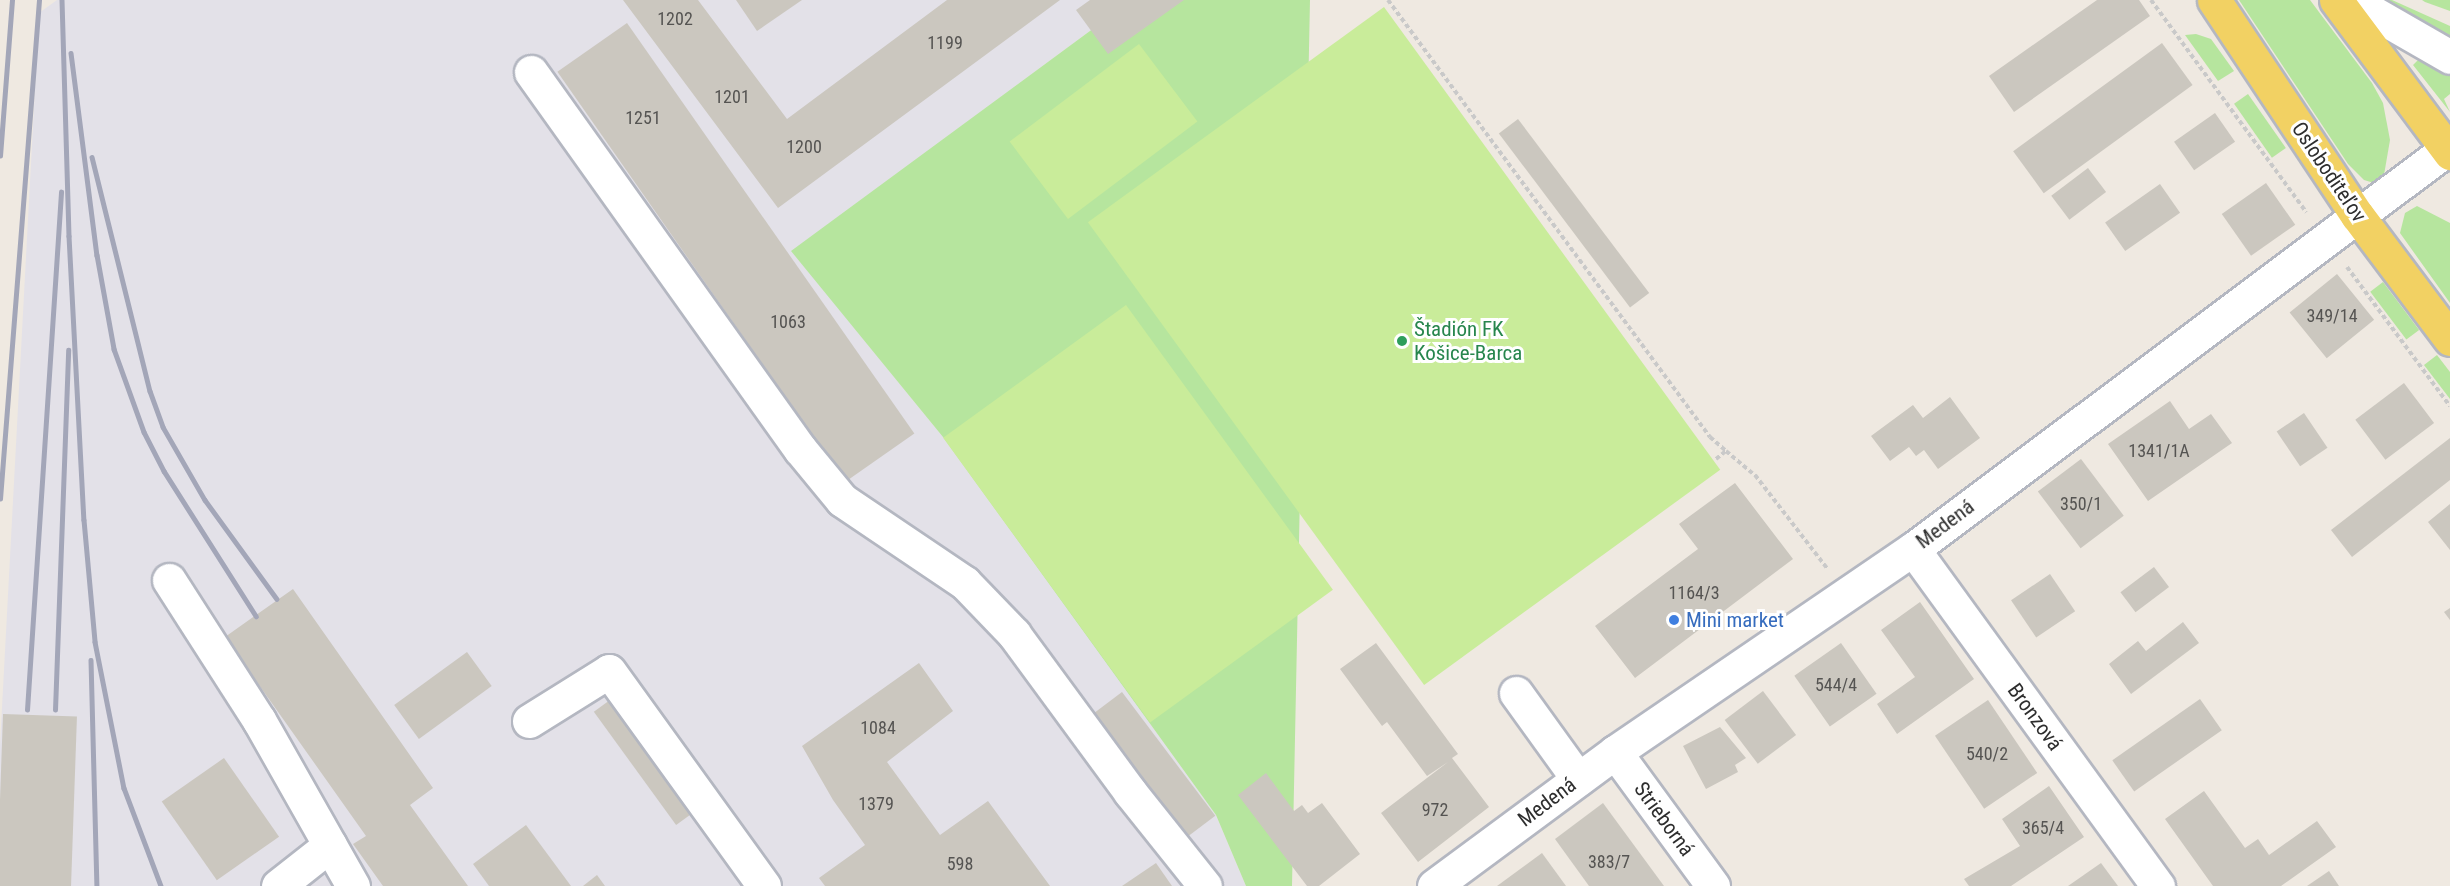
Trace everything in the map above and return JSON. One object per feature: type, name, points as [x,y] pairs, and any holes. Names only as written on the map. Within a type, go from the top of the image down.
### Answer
[{"type":"main road","name":"Osloboditeľov","points":[[2214,0],[2357,215],[2450,339]]},
{"type":"main road","points":[[2336,0],[2449,151]]},
{"type":"street","points":[[2351,0],[2450,57]]},
{"type":"street","points":[[531,72],[800,449],[842,500],[965,584],[1014,634],[1130,792],[1205,886]]},
{"type":"street","name":"Medená","points":[[1434,886],[1615,752],[1913,549],[2357,215],[2449,151]]},
{"type":"street","name":"Bronzová","points":[[1913,549],[2158,886]]},
{"type":"street","points":[[169,580],[259,720],[353,886]]},
{"type":"street","points":[[529,721],[609,671],[764,886]]},
{"type":"street","points":[[1516,693],[1578,779]]},
{"type":"street","name":"Strieborná","points":[[1615,752],[1713,886]]},
{"type":"street","points":[[279,886],[330,845]]},
{"type":"path","points":[[1388,0],[1710,437],[1755,474],[1831,573]]},
{"type":"path","points":[[2151,0],[2450,406]]},
{"type":"path","points":[[1716,459],[1725,451]]},
{"type":"shaded area","points":[[57,0],[1132,0],[792,251],[943,437],[1216,815],[1246,886],[0,886],[0,745],[39,13]]},
{"type":"green space","points":[[1132,0],[1310,0],[1292,886],[1246,886],[1216,815],[943,437],[791,251]]},
{"type":"green space","points":[[2239,0],[2310,0],[2372,83],[2383,103],[2390,140],[2384,175],[2374,183],[2364,180],[2348,164]]},
{"type":"green space","points":[[2377,0],[2392,0],[2450,26],[2450,38]]},
{"type":"green space","points":[[2422,0],[2450,0],[2450,11],[2425,2]]},
{"type":"green space","name":"Štadión FK Košice-Barca","points":[[1384,7],[1720,470],[1424,685],[1088,222]]},
{"type":"green space","points":[[2196,34],[2211,39],[2234,71],[2218,81],[2185,35]]},
{"type":"green space","points":[[1139,44],[1197,121],[1068,219],[1010,141]]},
{"type":"green space","points":[[2420,58],[2450,75],[2450,94],[2444,99],[2450,112],[2413,65]]},
{"type":"green space","points":[[2248,94],[2286,148],[2272,158],[2234,104]]},
{"type":"green space","points":[[2417,206],[2450,223],[2450,303],[2400,233],[2405,213]]},
{"type":"green space","points":[[2383,282],[2419,330],[2406,340],[2370,292]]},
{"type":"green space","points":[[1126,305],[1333,590],[1150,723],[943,438]]},
{"type":"green space","points":[[2437,355],[2450,372],[2450,399],[2424,365]]},
{"type":"building","points":[[623,0],[698,0],[787,119],[947,0],[1060,0],[778,208]]},
{"type":"building","points":[[736,0],[802,0],[757,31]]},
{"type":"building","points":[[1090,0],[1184,0],[1108,54],[1076,10]]},
{"type":"building","points":[[2097,0],[2139,0],[2150,16],[2014,112],[1989,76]]},
{"type":"building","points":[[627,23],[914,433],[845,482],[557,72]]},
{"type":"building","points":[[2162,43],[2193,85],[2044,193],[2013,151]]},
{"type":"building","points":[[2215,113],[2235,142],[2194,170],[2174,142]]},
{"type":"building","points":[[1518,119],[1649,293],[1630,308],[1499,133]]},
{"type":"building","points":[[2088,168],[2106,192],[2069,220],[2051,196]]},
{"type":"building","points":[[2266,183],[2295,225],[2251,256],[2222,214]]},
{"type":"building","points":[[2160,184],[2180,213],[2125,251],[2105,222]]},
{"type":"building","points":[[2337,274],[2374,320],[2327,358],[2290,312]]},
{"type":"building","points":[[2404,383],[2434,423],[2385,460],[2355,420]]},
{"type":"building","points":[[1950,397],[1980,438],[1938,469],[1924,450],[1916,456],[1909,447],[1890,461],[1871,436],[1913,405],[1923,418]]},
{"type":"building","points":[[2170,401],[2189,429],[2211,414],[2232,443],[2148,501],[2108,444]]},
{"type":"building","points":[[2304,413],[2327,448],[2300,466],[2277,431]]},
{"type":"building","points":[[2450,438],[2450,480],[2352,557],[2331,530]]},
{"type":"building","points":[[2081,459],[2124,516],[2081,548],[2038,491]]},
{"type":"building","points":[[1735,483],[1793,559],[1635,678],[1595,626],[1698,549],[1679,524]]},
{"type":"building","points":[[2450,504],[2450,550],[2428,522]]},
{"type":"building","points":[[2154,567],[2169,587],[2136,612],[2120,592]]},
{"type":"building","points":[[2050,574],[2075,611],[2036,638],[2011,600]]},
{"type":"building","points":[[293,589],[433,788],[410,805],[468,886],[383,886],[353,844],[366,836],[225,637]]},
{"type":"building","points":[[1920,602],[1974,679],[1897,734],[1877,704],[1915,677],[1881,630]]},
{"type":"building","points":[[2450,608],[2450,620],[2444,612]]},
{"type":"building","points":[[2183,622],[2199,643],[2131,694],[2109,664],[2138,641],[2146,651]]},
{"type":"building","points":[[1376,643],[1458,754],[1452,758],[1489,807],[1418,862],[1381,813],[1448,762],[1427,776],[1387,722],[1382,726],[1340,669]]},
{"type":"building","points":[[1841,643],[1877,694],[1830,726],[1794,676]]},
{"type":"building","points":[[467,652],[492,686],[419,739],[394,705]]},
{"type":"building","points":[[919,663],[953,711],[887,762],[940,835],[988,801],[1050,886],[825,886],[819,878],[865,845],[833,800],[802,746]]},
{"type":"building","points":[[1763,691],[1796,735],[1758,764],[1725,720]]},
{"type":"building","points":[[1122,692],[1215,816],[1184,839],[1091,715]]},
{"type":"building","points":[[2200,699],[2222,730],[2134,792],[2112,760]]},
{"type":"building","points":[[610,700],[692,813],[676,825],[594,712]]},
{"type":"building","points":[[1988,700],[2037,773],[1984,809],[1935,736]]},
{"type":"building","points":[[3,714],[77,717],[71,886],[0,886]]},
{"type":"building","points":[[1720,727],[1746,758],[1735,765],[1738,772],[1706,789],[1683,746]]},
{"type":"building","points":[[224,758],[279,837],[217,880],[162,802]]},
{"type":"building","points":[[1266,773],[1294,811],[1302,805],[1308,813],[1322,803],[1360,854],[1319,886],[1307,886],[1238,795]]},
{"type":"building","points":[[2049,786],[2084,837],[2011,886],[1969,886],[1964,879],[2020,846],[2002,819]]},
{"type":"building","points":[[2204,791],[2245,848],[2258,839],[2269,855],[2317,821],[2336,847],[2281,886],[2213,886],[2165,819]]},
{"type":"building","points":[[1603,803],[1664,886],[1589,886],[1555,839]]},
{"type":"building","points":[[526,825],[571,886],[489,886],[473,864]]},
{"type":"building","points":[[1542,853],[1566,886],[1497,886]]},
{"type":"building","points":[[1156,863],[1172,886],[1122,886]]},
{"type":"building","points":[[2101,863],[2118,886],[2068,886]]},
{"type":"building","points":[[2329,871],[2339,886],[2307,886]]},
{"type":"building","points":[[597,875],[605,886],[583,886]]},
{"type":"railway","points":[[0,156],[12,0]]},
{"type":"railway","points":[[0,499],[39,0]]},
{"type":"railway","points":[[62,0],[69,236],[84,520],[95,642],[124,788],[161,886]]},
{"type":"railway","points":[[71,53],[97,255],[114,349],[144,432],[164,471],[256,616]]},
{"type":"railway","points":[[92,157],[150,391],[163,427],[205,500],[277,599]]},
{"type":"railway","points":[[27,710],[61,192]]},
{"type":"railway","points":[[55,710],[68,350]]},
{"type":"railway","points":[[91,660],[97,886]]},
{"type":"place","name":"Štadión FK Košice-Barca","points":[[1402,341]]},
{"type":"place","name":"Mini market","points":[[1674,620]]}]
